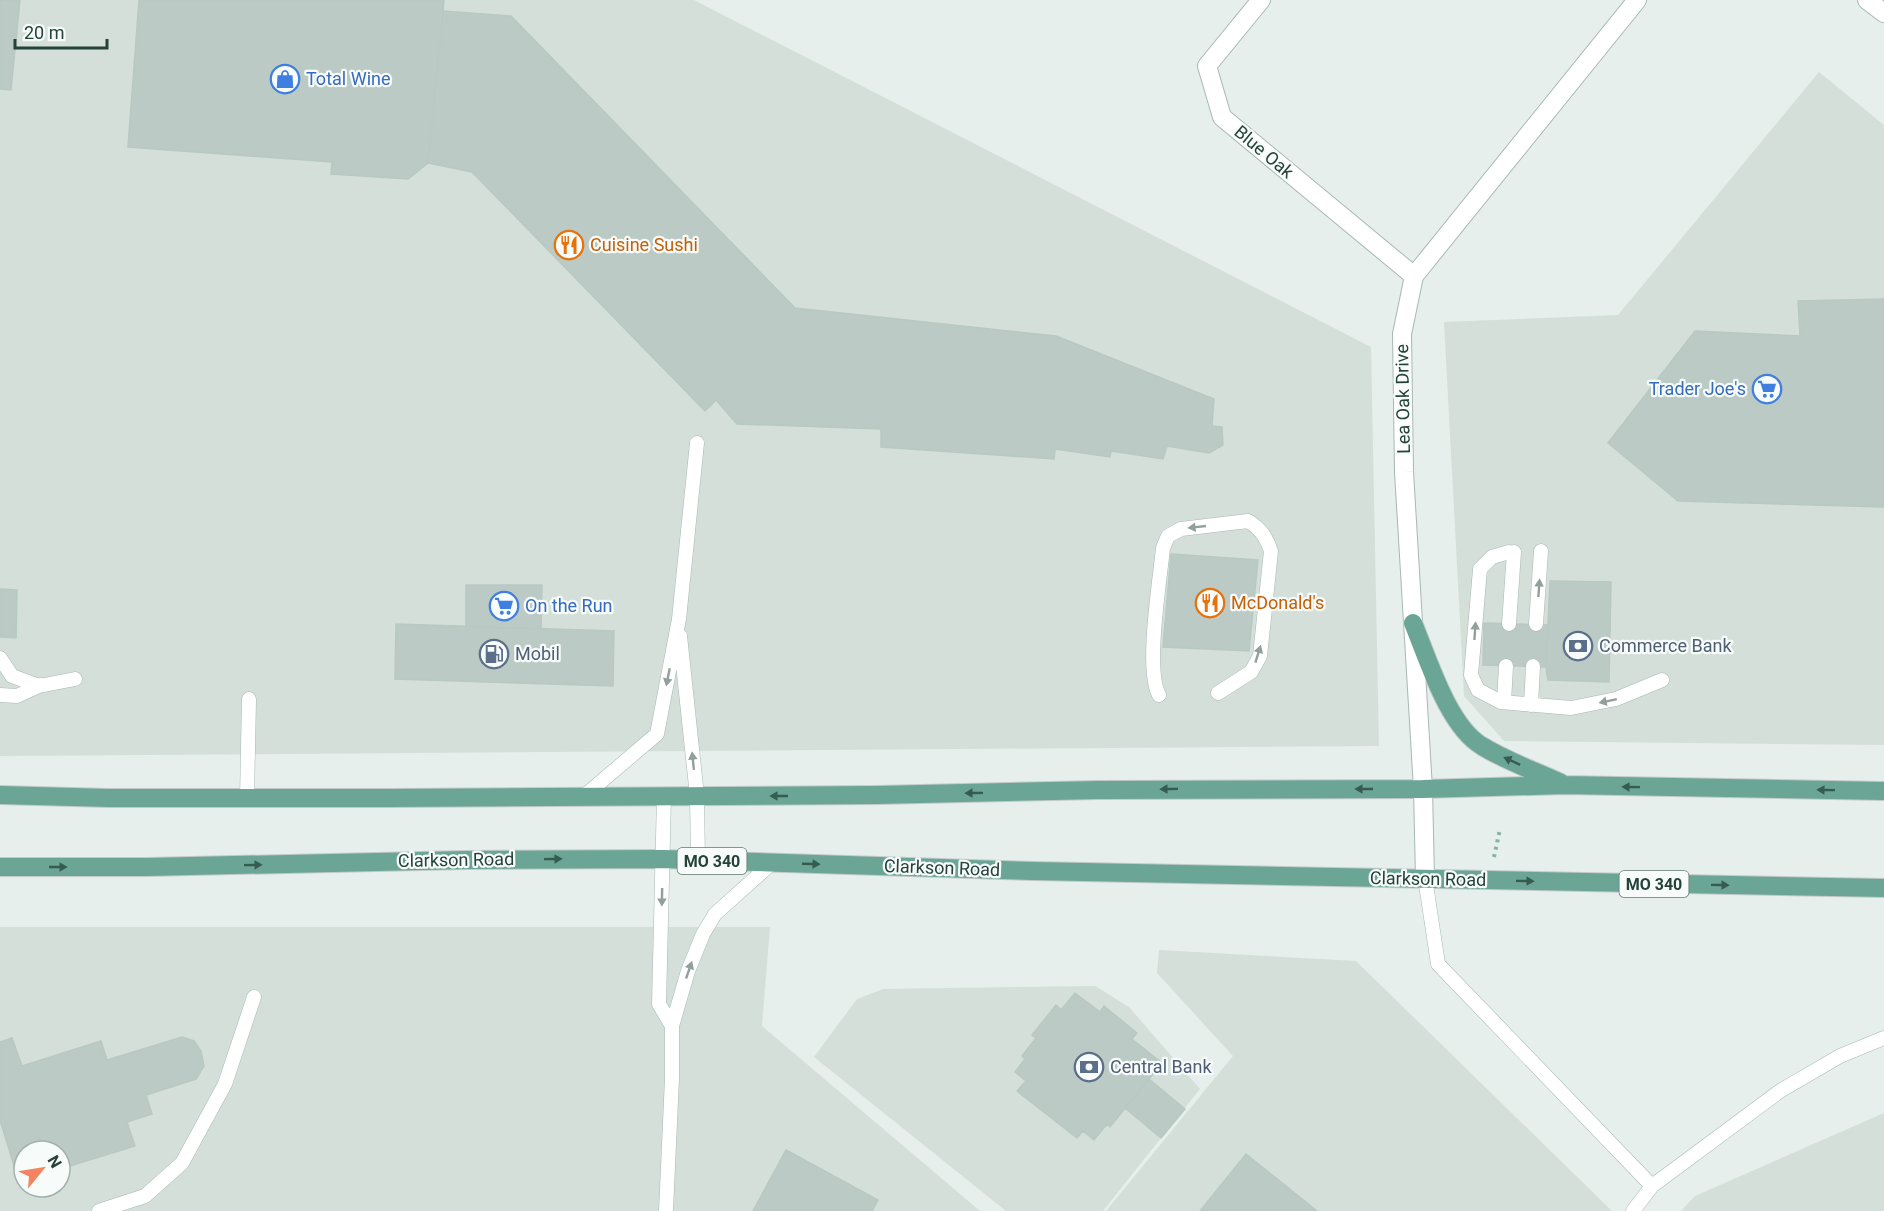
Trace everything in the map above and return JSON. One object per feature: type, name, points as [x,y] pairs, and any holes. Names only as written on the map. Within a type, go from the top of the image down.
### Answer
[{"type":"main road","points":[[1413,623],[1442,695],[1461,726],[1480,745],[1565,785]]},
{"type":"main road","points":[[0,795],[248,799],[583,797],[877,795],[1121,789],[1423,789],[1565,785],[1884,792]]},
{"type":"main road","name":"Clarkson Road","points":[[0,867],[663,859],[998,870],[1884,888]]},
{"type":"street","name":"Blue Oak","points":[[1261,0],[1207,66],[1222,117],[1414,276]]},
{"type":"street","name":"Lea Oak Drive","points":[[1425,878],[1423,789],[1404,472],[1402,334],[1414,276],[1637,0]]},
{"type":"street","points":[[1867,0],[1884,13]]},
{"type":"lane","points":[[583,797],[657,734],[679,619],[697,443]]},
{"type":"lane","points":[[1159,695],[1152,666],[1163,548],[1168,536],[1181,529],[1248,521],[1267,538],[1271,551],[1260,656],[1251,672],[1218,693]]},
{"type":"lane","points":[[1536,624],[1541,551]]},
{"type":"lane","points":[[1509,624],[1511,552],[1492,557],[1480,569],[1472,675],[1478,690],[1504,702],[1571,708],[1616,699],[1662,680]]},
{"type":"lane","points":[[679,619],[697,796],[698,861]]},
{"type":"lane","points":[[0,658],[12,676],[41,685]]},
{"type":"lane","points":[[1504,702],[1506,666]]},
{"type":"lane","points":[[1531,705],[1533,666]]},
{"type":"lane","points":[[0,695],[17,696],[41,685],[75,679]]},
{"type":"lane","points":[[248,799],[249,699]]},
{"type":"lane","points":[[664,796],[659,1004],[672,1026]]},
{"type":"lane","points":[[666,1211],[672,1026],[688,971],[703,934],[715,914],[772,863]]},
{"type":"lane","points":[[1425,878],[1438,964],[1652,1186]]},
{"type":"lane","points":[[99,1211],[145,1196],[182,1163],[225,1084],[254,997]]},
{"type":"lane","points":[[1633,1211],[1652,1186],[1780,1090],[1840,1056],[1884,1038]]},
{"type":"path","points":[[1494,858],[1500,829]]},
{"type":"shaded area","points":[[0,0],[694,0],[1371,347],[1379,746],[0,756]]},
{"type":"shaded area","points":[[1819,72],[1884,125],[1884,745],[1504,741],[1464,696],[1444,322],[1618,315]]},
{"type":"shaded area","points":[[0,927],[770,927],[762,1026],[980,1211],[0,1211]]},
{"type":"shaded area","points":[[1159,950],[1356,961],[1612,1211],[1106,1211],[1233,1056],[1157,973]]},
{"type":"shaded area","points":[[1095,986],[1129,1007],[1200,1089],[1103,1211],[1006,1211],[814,1057],[857,999],[883,989]]},
{"type":"shaded area","points":[[1884,1113],[1884,1211],[1681,1211],[1695,1196]]},
{"type":"building","points":[[0,0],[20,0],[11,90],[0,89]]},
{"type":"building","name":"Total Wine","points":[[139,0],[444,0],[428,163],[408,179],[331,174],[332,162],[128,147]]},
{"type":"building","points":[[443,11],[511,16],[795,308],[1056,336],[1214,399],[1212,426],[1222,427],[1223,445],[1209,453],[1167,446],[1163,459],[1111,451],[1110,457],[1055,449],[1054,459],[881,447],[881,429],[737,424],[716,400],[705,411],[472,172],[428,163]]},
{"type":"building","name":"Trader Joe's","points":[[1884,299],[1884,507],[1678,501],[1608,443],[1695,331],[1800,336],[1798,301]]},
{"type":"building","name":"McDonald's","points":[[1171,554],[1258,560],[1249,651],[1163,647]]},
{"type":"building","name":"Commerce Bank","points":[[1550,581],[1611,582],[1609,682],[1548,680],[1546,667]]},
{"type":"building","name":"On the Run","points":[[466,585],[542,585],[541,629],[466,627]]},
{"type":"building","points":[[0,589],[17,590],[16,638],[0,637]]},
{"type":"building","points":[[1484,623],[1548,625],[1546,667],[1483,665]]},
{"type":"building","points":[[396,624],[614,631],[613,686],[395,679]]},
{"type":"building","name":"Central Bank","points":[[1075,993],[1100,1012],[1104,1006],[1137,1033],[1132,1039],[1162,1063],[1110,1127],[1107,1124],[1094,1140],[1083,1131],[1077,1138],[1017,1091],[1026,1081],[1015,1072],[1025,1059],[1022,1056],[1036,1038],[1032,1035],[1056,1005],[1061,1010]]},
{"type":"building","points":[[182,1037],[194,1041],[201,1051],[204,1066],[196,1079],[146,1095],[152,1114],[127,1122],[135,1146],[72,1165],[72,1139],[12,1139],[12,1159],[0,1120],[0,1042],[12,1038],[22,1066],[101,1041],[107,1060]]},
{"type":"building","points":[[1149,1079],[1185,1109],[1161,1138],[1125,1108]]},
{"type":"building","points":[[786,1150],[878,1200],[872,1211],[753,1211]]},
{"type":"building","points":[[1246,1154],[1317,1211],[1200,1211]]},
{"type":"place","name":"Total Wine","points":[[285,79]]},
{"type":"place","name":"Cuisine Sushi","points":[[569,245]]},
{"type":"place","name":"Trader Joe's","points":[[1767,389]]},
{"type":"place","name":"McDonald's","points":[[1210,603]]},
{"type":"place","name":"On the Run","points":[[504,606]]},
{"type":"place","name":"Commerce Bank","points":[[1578,646]]},
{"type":"place","name":"Mobil","points":[[494,654]]},
{"type":"place","name":"Central Bank","points":[[1089,1067]]}]
